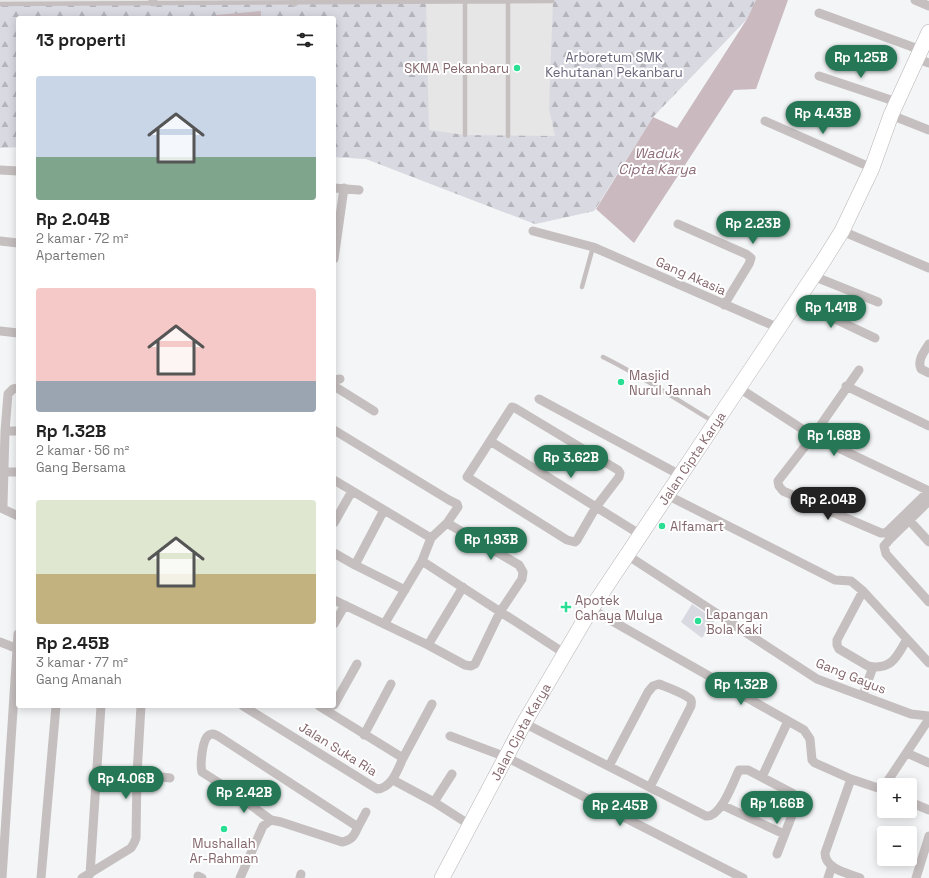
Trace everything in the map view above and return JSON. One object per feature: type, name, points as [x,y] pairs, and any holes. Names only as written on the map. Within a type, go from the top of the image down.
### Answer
[{"type":"main road","name":"Jalan Cipta Karya","points":[[442,878],[524,723],[591,609],[797,301],[842,231],[872,168],[894,109],[922,57],[929,32]]},
{"type":"street","points":[[915,0],[929,6]]},
{"type":"street","points":[[818,13],[922,57]]},
{"type":"street","points":[[819,76],[894,109],[929,130]]},
{"type":"street","points":[[765,121],[872,168]]},
{"type":"street","points":[[0,170],[16,171]]},
{"type":"street","points":[[336,188],[359,190]]},
{"type":"street","points":[[336,229],[344,188]]},
{"type":"street","points":[[678,224],[746,254],[751,258],[750,264],[724,304]]},
{"type":"street","name":"Gang Akasia","points":[[533,231],[593,247],[779,328]]},
{"type":"street","points":[[842,231],[929,268]]},
{"type":"street","points":[[0,241],[16,243]]},
{"type":"street","points":[[813,276],[878,302]]},
{"type":"street","points":[[797,301],[875,338]]},
{"type":"street","points":[[0,331],[16,333]]},
{"type":"street","points":[[929,344],[921,357],[919,364],[921,369],[929,373]]},
{"type":"street","points":[[739,388],[813,436],[929,491],[885,533],[783,491],[779,486],[778,481],[813,436],[846,386],[859,370]]},
{"type":"street","points":[[336,382],[374,411]]},
{"type":"street","points":[[846,386],[929,426]]},
{"type":"street","points":[[16,388],[13,389],[8,394],[5,432],[3,505],[1,508],[16,515]]},
{"type":"street","points":[[539,399],[680,475]]},
{"type":"street","points":[[515,408],[618,470],[620,473],[619,477],[596,507],[577,540],[571,542],[467,478],[509,410],[515,408]]},
{"type":"street","points":[[5,432],[16,431]]},
{"type":"street","points":[[336,431],[457,504],[458,507],[447,523],[431,538],[422,561],[385,623]]},
{"type":"street","points":[[490,441],[641,535]]},
{"type":"street","points":[[4,472],[16,472]]},
{"type":"street","points":[[336,481],[431,538]]},
{"type":"street","points":[[336,519],[352,491]]},
{"type":"street","points":[[667,495],[835,580],[851,582],[863,591],[929,663]]},
{"type":"street","points":[[929,501],[884,546],[886,554],[929,602]]},
{"type":"street","points":[[355,565],[384,510]]},
{"type":"street","points":[[909,520],[929,542]]},
{"type":"street","points":[[336,601],[385,623],[465,665],[471,666],[475,664],[500,612],[522,579],[523,572],[519,565],[447,523]]},
{"type":"street","points":[[336,554],[405,590]]},
{"type":"street","name":"Gang Gayus","points":[[627,555],[818,679],[912,714],[929,718]]},
{"type":"street","points":[[422,561],[564,653]]},
{"type":"street","points":[[428,645],[462,587]]},
{"type":"street","points":[[863,591],[837,640],[839,649],[868,666],[873,667],[888,665],[893,662],[907,639]]},
{"type":"street","points":[[336,621],[345,605]]},
{"type":"street","points":[[591,609],[804,730],[810,739],[812,760],[815,763],[851,779],[877,786]]},
{"type":"street","points":[[0,642],[16,649]]},
{"type":"street","points":[[2,878],[2,839],[16,662]]},
{"type":"street","points":[[336,701],[357,664]]},
{"type":"street","points":[[863,695],[873,667]]},
{"type":"street","points":[[364,734],[391,684]]},
{"type":"street","points":[[609,766],[648,692],[653,686],[659,684],[685,696],[692,702],[691,706],[650,786]]},
{"type":"street","points":[[432,704],[393,780],[434,802],[470,825]]},
{"type":"street","points":[[41,878],[56,708]]},
{"type":"street","points":[[86,876],[100,708]]},
{"type":"street","points":[[86,876],[131,848],[136,838],[137,774],[142,708]]},
{"type":"street","name":"Jalan Suka Ria","points":[[246,708],[377,789],[383,788],[393,780]]},
{"type":"street","points":[[332,708],[364,734],[403,758]]},
{"type":"street","points":[[890,778],[929,718]]},
{"type":"street","points":[[762,777],[788,722]]},
{"type":"street","points":[[524,723],[710,817],[714,815],[722,805],[739,770],[748,770],[762,777],[792,793],[796,797],[796,805],[777,854]]},
{"type":"street","points":[[358,827],[218,736],[211,734],[207,736],[200,765],[202,772],[230,790],[271,820],[342,842],[350,840],[354,836],[366,812]]},
{"type":"street","points":[[450,736],[506,757],[743,878]]},
{"type":"street","points":[[906,753],[929,763]]},
{"type":"street","points":[[137,774],[170,778]]},
{"type":"street","points":[[434,802],[452,774]]},
{"type":"street","points":[[851,779],[824,853],[826,861],[832,866],[860,878]]},
{"type":"street","points":[[722,805],[784,834]]},
{"type":"street","points":[[917,805],[929,810]]},
{"type":"street","points":[[240,878],[263,826],[271,820]]},
{"type":"street","points":[[916,878],[929,836]]},
{"type":"street","points":[[828,878],[832,866]]},
{"type":"lane","points":[[0,4],[153,1],[552,1]]},
{"type":"lane","points":[[465,1],[465,136]]},
{"type":"lane","points":[[508,1],[508,136]]},
{"type":"lane","points":[[582,287],[593,247]]},
{"type":"lane","points":[[603,357],[639,375],[655,387],[715,422]]},
{"type":"shaded area","name":"Arboretum SMK Kehutanan Pekanbaru","points":[[0,0],[756,0],[747,19],[653,117],[594,211],[535,224],[366,159],[336,157],[336,16],[16,16],[16,147],[0,148]]},
{"type":"green space","name":"Arboretum SMK Kehutanan Pekanbaru","points":[[553,0],[756,0],[747,19],[653,117],[594,211],[535,224],[366,159],[336,157],[336,16],[16,16],[16,147],[0,148],[0,4],[426,1],[429,130],[465,135],[555,136],[549,109]]},
{"type":"green space","name":"Lapangan Bola Kaki","points":[[692,604],[715,620],[702,638],[681,622]]},
{"type":"water","name":"Waduk Cipta Karya","points":[[756,0],[788,0],[756,89],[734,90],[634,243],[596,209],[653,117],[677,128],[747,19]]},
{"type":"water","points":[[261,11],[261,16],[216,15]]},
{"type":"place","name":"SKMA Pekanbaru","points":[[517,68]]},
{"type":"place","name":"Masjid Nurul Jannah","points":[[621,382]]},
{"type":"place","name":"Alfamart","points":[[662,526]]},
{"type":"place","name":"Apotek Cahaya Mulya","points":[[566,607]]},
{"type":"place","name":"Lapangan Bola Kaki","points":[[698,621]]},
{"type":"place","name":"Mushallah Ar-Rahman","points":[[224,829]]}]
